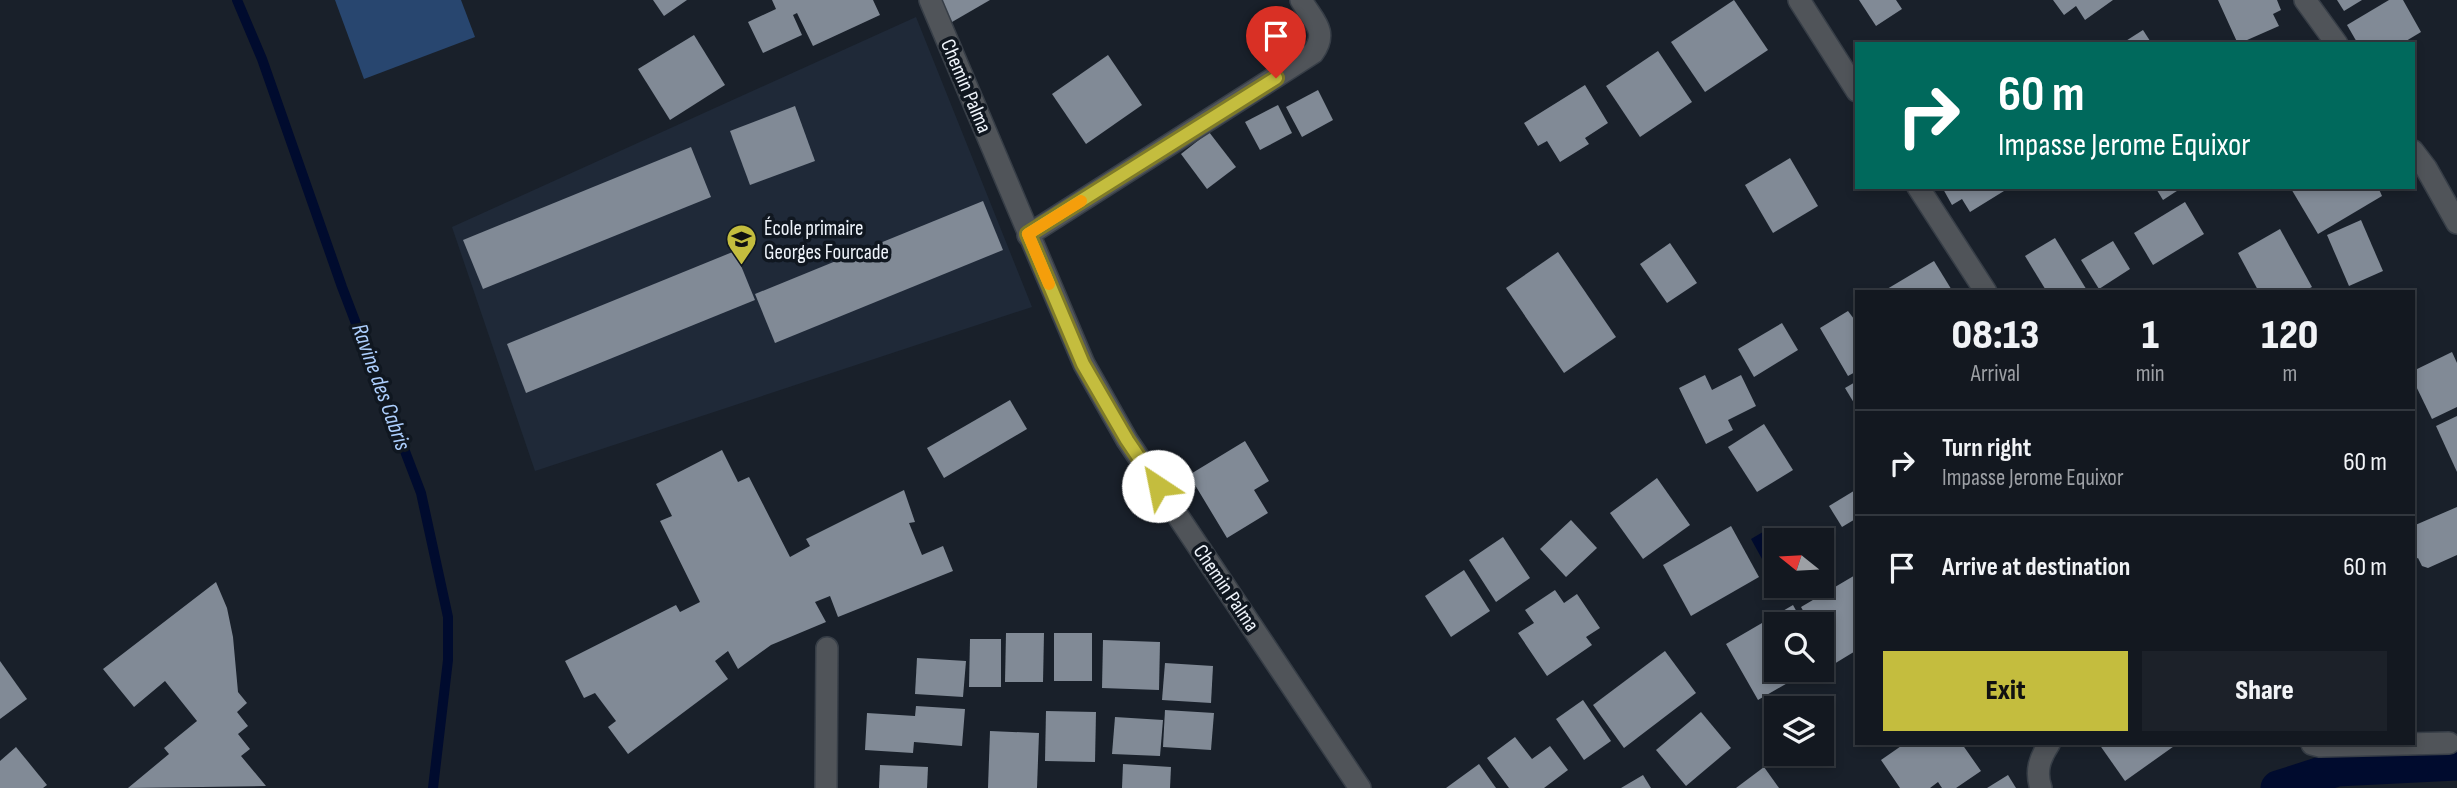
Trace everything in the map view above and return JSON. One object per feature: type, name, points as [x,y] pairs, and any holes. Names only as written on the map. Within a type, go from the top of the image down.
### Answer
[{"type":"street","name":"Chemin Palma","points":[[930,0],[1083,364],[1127,440],[1360,788]]},
{"type":"street","points":[[1028,234],[1313,53],[1321,43],[1321,33],[1301,0]]},
{"type":"street","points":[[1799,0],[1855,88]]},
{"type":"street","points":[[2305,0],[2336,42]]},
{"type":"street","points":[[2415,154],[2457,223]]},
{"type":"street","points":[[1919,189],[1985,290]]},
{"type":"street","points":[[826,788],[827,648]]},
{"type":"street","points":[[2415,744],[2449,743]]},
{"type":"street","points":[[2041,788],[2038,779],[2040,757],[2048,745]]},
{"type":"street","points":[[2316,745],[2363,745]]},
{"type":"shaded area","points":[[335,0],[461,0],[475,37],[364,79]]},
{"type":"shaded area","name":"École primaire Georges Fourcade","points":[[916,17],[1032,307],[535,471],[452,227]]},
{"type":"shaded area","points":[[1764,531],[1764,563],[1751,539]]},
{"type":"building","points":[[653,0],[687,0],[664,16]]},
{"type":"building","points":[[772,0],[873,0],[880,15],[813,46],[797,13],[793,15],[802,35],[763,53],[748,22],[776,9]]},
{"type":"building","points":[[939,0],[990,0],[952,22]]},
{"type":"building","points":[[1734,0],[1768,50],[1705,92],[1671,42]]},
{"type":"building","points":[[1859,0],[1896,0],[1902,9],[1876,26]]},
{"type":"building","points":[[2053,0],[2113,0],[2085,20],[2076,6],[2064,15]]},
{"type":"building","points":[[2218,0],[2277,0],[2281,10],[2273,14],[2279,26],[2237,42]]},
{"type":"building","points":[[2337,0],[2362,0],[2344,11]]},
{"type":"building","points":[[2389,0],[2403,0],[2421,32],[2404,42],[2357,42],[2347,25]]},
{"type":"building","points":[[2143,30],[2151,42],[2124,42]]},
{"type":"building","points":[[694,35],[725,85],[670,120],[638,69]]},
{"type":"building","points":[[1658,51],[1692,102],[1640,137],[1606,86]]},
{"type":"building","points":[[1108,55],[1142,105],[1086,144],[1052,94]]},
{"type":"building","points":[[1585,85],[1608,123],[1585,138],[1589,144],[1560,162],[1547,141],[1538,146],[1524,123]]},
{"type":"building","points":[[1318,90],[1333,120],[1302,137],[1286,107]]},
{"type":"building","points":[[1278,105],[1292,133],[1260,150],[1245,122]]},
{"type":"building","points":[[795,106],[815,161],[750,185],[730,131]]},
{"type":"building","points":[[1209,132],[1236,167],[1207,189],[1181,154]]},
{"type":"building","points":[[691,147],[711,197],[483,289],[463,240]]},
{"type":"building","points":[[1790,158],[1818,206],[1773,233],[1745,185]]},
{"type":"building","points":[[1943,189],[2004,191],[1970,212],[1962,199],[1952,205]]},
{"type":"building","points":[[2156,189],[2180,189],[2163,200]]},
{"type":"building","points":[[2291,189],[2379,189],[2382,196],[2318,234]]},
{"type":"building","points":[[983,201],[1003,250],[775,343],[755,294]]},
{"type":"building","points":[[2185,202],[2204,234],[2153,265],[2134,233]]},
{"type":"building","points":[[2361,220],[2383,271],[2349,286],[2327,235]]},
{"type":"building","points":[[2280,229],[2312,287],[2306,290],[2258,290],[2238,253]]},
{"type":"building","points":[[2055,238],[2087,290],[2046,290],[2025,256]]},
{"type":"building","points":[[2113,241],[2130,269],[2099,289],[2081,260]]},
{"type":"building","points":[[1670,243],[1697,283],[1667,303],[1640,264]]},
{"type":"building","points":[[735,251],[755,300],[526,393],[507,344]]},
{"type":"building","points":[[1558,252],[1616,337],[1564,373],[1506,288]]},
{"type":"building","points":[[1934,261],[1952,290],[1885,290]]},
{"type":"building","points":[[1848,311],[1855,319],[1855,372],[1848,376],[1820,328]]},
{"type":"building","points":[[1782,323],[1798,350],[1754,377],[1738,349]]},
{"type":"building","points":[[2452,352],[2457,363],[2457,407],[2432,419],[2415,384],[2415,370]]},
{"type":"building","points":[[1705,375],[1712,390],[1741,375],[1756,406],[1728,420],[1733,430],[1706,444],[1679,388]]},
{"type":"building","points":[[1855,382],[1855,405],[1845,388]]},
{"type":"building","points":[[1010,400],[1027,429],[944,478],[927,448]]},
{"type":"building","points":[[2457,416],[2457,472],[2436,426]]},
{"type":"building","points":[[1764,424],[1793,470],[1757,492],[1728,447]]},
{"type":"building","points":[[1245,441],[1269,481],[1254,490],[1268,513],[1227,538],[1189,475]]},
{"type":"building","points":[[722,450],[738,482],[749,477],[790,557],[810,546],[806,539],[904,490],[915,522],[909,523],[922,555],[943,546],[953,571],[838,617],[830,596],[815,602],[826,622],[771,645],[738,669],[728,651],[715,661],[728,679],[628,754],[608,727],[616,721],[595,693],[584,698],[565,661],[676,605],[680,612],[700,602],[660,521],[672,516],[656,484]]},
{"type":"building","points":[[1657,478],[1690,525],[1643,559],[1610,513]]},
{"type":"building","points":[[1855,490],[1855,519],[1842,527],[1829,506]]},
{"type":"building","points":[[2457,507],[2457,555],[2428,568],[2422,566],[2418,558],[2415,559],[2415,525]]},
{"type":"building","points":[[1571,520],[1597,548],[1566,577],[1540,549]]},
{"type":"building","points":[[1731,526],[1759,577],[1691,616],[1663,565]]},
{"type":"building","points":[[1503,537],[1530,578],[1496,602],[1469,560]]},
{"type":"building","points":[[1464,570],[1490,611],[1451,637],[1425,596]]},
{"type":"building","points":[[1855,575],[1855,651],[1834,664],[1834,612],[1804,612],[1801,607],[1816,598],[1834,598],[1834,588]]},
{"type":"building","points":[[216,582],[227,608],[233,637],[238,692],[247,703],[237,712],[248,726],[238,734],[250,749],[241,756],[266,786],[128,788],[169,754],[164,748],[197,721],[165,681],[134,707],[103,669]]},
{"type":"building","points":[[1555,590],[1564,603],[1577,594],[1600,628],[1586,637],[1592,645],[1547,676],[1518,633],[1534,623],[1525,610]]},
{"type":"building","points":[[1793,605],[1797,612],[1781,612]]},
{"type":"building","points":[[1764,622],[1764,682],[1789,682],[1758,700],[1726,644]]},
{"type":"building","points":[[1006,633],[1044,633],[1043,682],[1005,682]]},
{"type":"building","points":[[1054,633],[1092,633],[1092,681],[1054,681]]},
{"type":"building","points":[[970,639],[1001,639],[1001,687],[969,687]]},
{"type":"building","points":[[1103,640],[1160,642],[1159,690],[1102,688]]},
{"type":"building","points":[[1665,651],[1696,693],[1624,748],[1593,705]]},
{"type":"building","points":[[917,658],[966,661],[963,697],[915,694]]},
{"type":"building","points":[[0,661],[27,699],[0,719]]},
{"type":"building","points":[[1165,663],[1213,666],[1211,703],[1162,700]]},
{"type":"building","points":[[1583,700],[1611,741],[1584,760],[1556,719]]},
{"type":"building","points":[[916,706],[965,709],[962,746],[914,742],[913,753],[865,750],[867,713],[915,716]]},
{"type":"building","points":[[1165,710],[1214,713],[1211,750],[1163,747]]},
{"type":"building","points":[[1046,711],[1096,712],[1095,762],[1045,761]]},
{"type":"building","points":[[1701,712],[1731,748],[1686,786],[1656,750]]},
{"type":"building","points":[[1115,717],[1163,720],[1160,756],[1112,754]]},
{"type":"building","points":[[990,731],[1039,733],[1037,788],[988,788]]},
{"type":"building","points":[[1515,737],[1532,759],[1550,746],[1568,770],[1544,788],[1509,788],[1487,758]]},
{"type":"building","points":[[1903,745],[1963,745],[1981,771],[1956,788],[1942,788],[1938,782],[1930,788],[1900,788],[1881,760]]},
{"type":"building","points":[[2100,745],[2176,745],[2125,781]]},
{"type":"building","points":[[16,747],[47,785],[43,788],[0,788],[0,761]]},
{"type":"building","points":[[1123,764],[1171,767],[1170,788],[1122,788]]},
{"type":"building","points":[[1479,764],[1496,788],[1446,788]]},
{"type":"building","points":[[880,765],[928,767],[927,788],[879,788]]},
{"type":"building","points":[[1764,767],[1779,788],[1736,788]]},
{"type":"building","points":[[1643,775],[1651,788],[1621,788]]},
{"type":"building","points":[[2008,775],[2016,788],[1987,788]]},
{"type":"waterway","name":"Ravine des Cabris","points":[[237,0],[262,59],[342,287],[421,493],[448,617],[448,660],[433,788]]},
{"type":"waterway","points":[[2278,788],[2337,769],[2457,763]]},
{"type":"slow traffic","points":[[1049,284],[1028,234],[1081,201]]},
{"type":"place","name":"École primaire Georges Fourcade","points":[[741,267]]},
{"type":"route","points":[[1158,486],[1127,440],[1083,364],[1028,234],[1276,78]]}]
